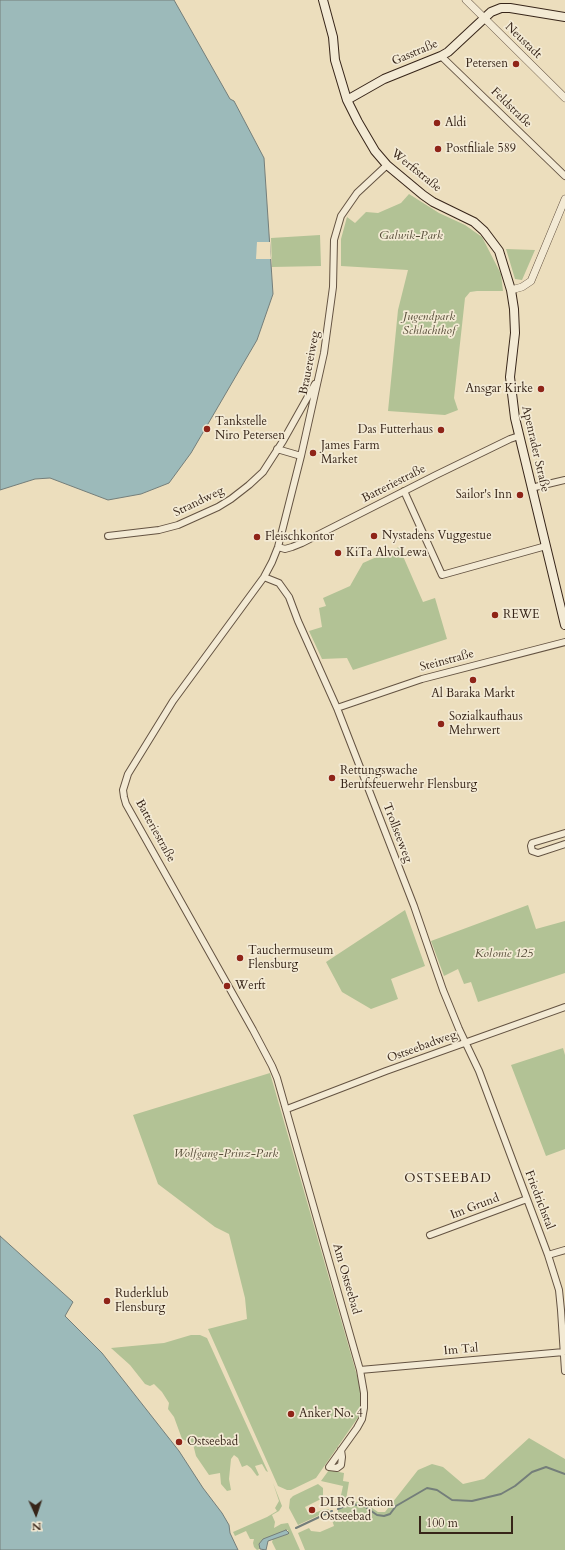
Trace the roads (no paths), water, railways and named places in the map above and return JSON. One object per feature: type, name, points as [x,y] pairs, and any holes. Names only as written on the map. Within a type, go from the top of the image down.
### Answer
[{"type":"main road","name":"Werftstraße","points":[[323,0],[333,37],[335,60],[347,100],[375,151],[387,165],[433,202],[474,222],[484,231],[499,251],[511,290]]},
{"type":"main road","name":"Gasstraße","points":[[347,100],[384,79],[448,52],[484,17],[501,8],[510,8],[565,17]]},
{"type":"main road","name":"Apenrader Straße","points":[[511,290],[514,309],[515,334],[510,378],[515,418],[518,436],[565,625]]},
{"type":"street","name":"Neustadt","points":[[466,0],[565,98]]},
{"type":"street","name":"Feldstraße","points":[[441,56],[565,176]]},
{"type":"street","name":"Brauereiweg","points":[[264,577],[278,548],[319,377],[330,315],[333,286],[334,240],[341,216],[357,193],[387,165]]},
{"type":"street","points":[[511,290],[522,287],[531,282],[565,199]]},
{"type":"street","name":"Strandweg","points":[[108,536],[160,530],[184,523],[218,508],[249,485],[263,472],[278,449],[319,377]]},
{"type":"street","name":"Batteriestraße","points":[[278,548],[292,548],[404,491],[518,436]]},
{"type":"street","points":[[278,449],[301,456]]},
{"type":"street","points":[[531,488],[565,480]]},
{"type":"street","points":[[404,491],[442,575],[546,546]]},
{"type":"street","name":"Batteriestraße","points":[[264,577],[173,701],[128,774],[123,790],[126,804],[272,1066],[287,1109]]},
{"type":"street","name":"Trollseeweg","points":[[264,577],[279,583],[285,589],[337,708],[414,906],[443,990],[466,1042]]},
{"type":"street","name":"Steinstraße","points":[[337,708],[406,683],[565,642]]},
{"type":"street","points":[[565,833],[532,843],[531,846],[532,851],[538,853],[565,844]]},
{"type":"street","name":"Ostseebadweg","points":[[287,1109],[386,1071],[565,1007]]},
{"type":"street","name":"Friedrichstal","points":[[466,1042],[479,1071],[548,1255],[559,1290],[565,1371]]},
{"type":"street","name":"Am Ostseebad","points":[[287,1109],[360,1370],[364,1393],[362,1419],[341,1450]]},
{"type":"street","name":"Im Grund","points":[[430,1235],[527,1199]]},
{"type":"street","points":[[548,1255],[565,1250]]},
{"type":"street","name":"Im Tal","points":[[360,1370],[564,1352]]},
{"type":"water","points":[[0,0],[174,0],[230,99],[234,101],[264,158],[273,294],[257,340],[191,453],[169,483],[141,494],[108,500],[50,478],[35,479],[0,490]]},
{"type":"water","points":[[0,1236],[73,1302],[65,1316],[102,1353],[179,1451],[203,1488],[222,1513],[229,1525],[230,1533],[238,1550],[0,1550]]},
{"type":"water","points":[[286,1530],[289,1533],[288,1534],[268,1541],[266,1550],[260,1549],[259,1544],[263,1539]]},
{"type":"waterway","points":[[338,1509],[350,1504],[364,1506],[377,1515],[384,1516],[390,1514],[396,1506],[427,1488],[437,1490],[452,1500],[472,1501],[501,1494],[515,1486],[532,1472],[546,1467],[565,1474]]},
{"type":"waterway","points":[[296,1528],[332,1511]]},
{"type":"place","name":"Petersen","points":[[516,64]]},
{"type":"place","name":"Aldi","points":[[437,123]]},
{"type":"place","name":"Postfiliale 589","points":[[438,149]]},
{"type":"place","name":"Ansgar Kirke","points":[[541,389]]},
{"type":"place","name":"Tankstelle Niro Petersen","points":[[207,429]]},
{"type":"place","name":"Das Futterhaus","points":[[441,430]]},
{"type":"place","name":"James Farm Market","points":[[313,453]]},
{"type":"place","name":"Sailor's Inn","points":[[520,495]]},
{"type":"place","name":"Nystadens Vuggestue","points":[[374,536]]},
{"type":"place","name":"Fleischkontor","points":[[257,537]]},
{"type":"place","name":"KiTa AlvoLewa","points":[[338,553]]},
{"type":"place","name":"REWE","points":[[495,615]]},
{"type":"place","name":"Al Baraka Markt","points":[[473,680]]},
{"type":"place","name":"Sozialkaufhaus Mehrwert","points":[[441,724]]},
{"type":"place","name":"Rettungswache Berufsfeuerwehr Flensburg","points":[[332,778]]},
{"type":"place","name":"Tauchermuseum Flensburg","points":[[240,958]]},
{"type":"place","name":"Werft","points":[[227,986]]},
{"type":"place","name":"Ruderklub Flensburg","points":[[107,1301]]},
{"type":"place","name":"Anker No. 4","points":[[291,1414]]},
{"type":"place","name":"Ostseebad","points":[[179,1442]]},
{"type":"place","name":"DLRG Station Ostseebad","points":[[312,1510]]},
{"type":"district","name":"OSTSEEBAD","points":[[448,1179]]},
{"type":"park label","name":"Galwik-Park","points":[[411,236]]},
{"type":"park label","name":"Jugendpark Schlachthof","points":[[429,324]]},
{"type":"park label","name":"Kolonie 125","points":[[504,954]]},
{"type":"park label","name":"Wolfgang-Prinz-Park","points":[[226,1154]]}]
